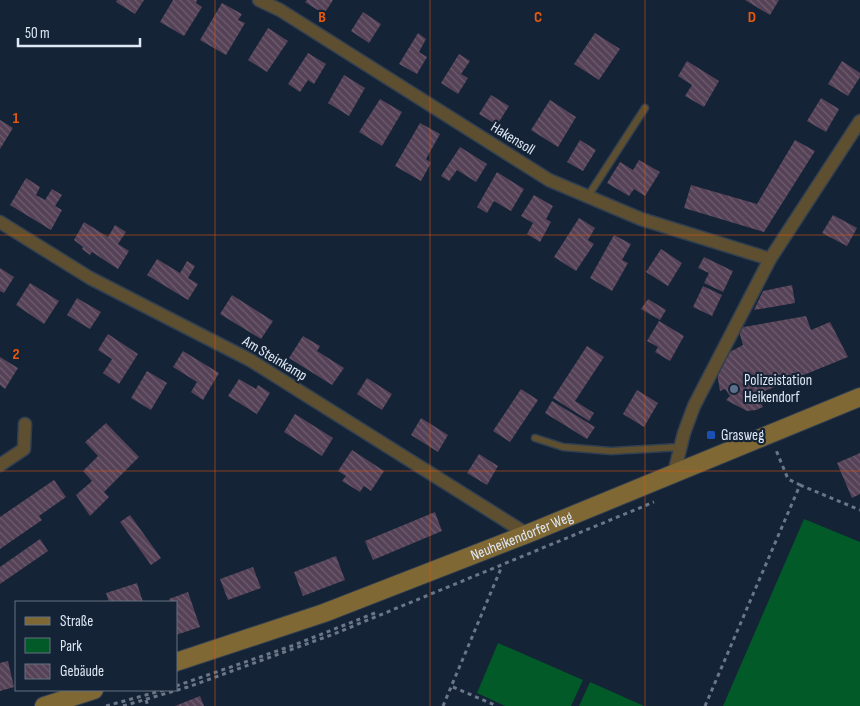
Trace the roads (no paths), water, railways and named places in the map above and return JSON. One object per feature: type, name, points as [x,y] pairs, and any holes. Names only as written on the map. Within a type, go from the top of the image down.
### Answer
[{"type":"street","name":"Hakensoll","points":[[259,0],[283,5],[549,180],[641,219],[770,259]]},
{"type":"street","points":[[674,473],[684,433],[694,406],[770,259],[858,128]]},
{"type":"street","name":"Am Steinkamp","points":[[0,222],[90,278],[250,360],[527,534]]},
{"type":"street","name":"Neuheikendorfer Weg","points":[[178,661],[324,613],[527,534],[860,397]]},
{"type":"street","points":[[0,465],[24,449],[24,424]]},
{"type":"street","points":[[44,706],[91,691]]},
{"type":"lane","points":[[588,196],[645,108]]},
{"type":"lane","points":[[535,438],[563,447],[611,451],[682,446]]},
{"type":"place","name":"Polizeistation Heikendorf","points":[[734,389]]},
{"type":"place","name":"Grasweg","points":[[711,435]]}]
